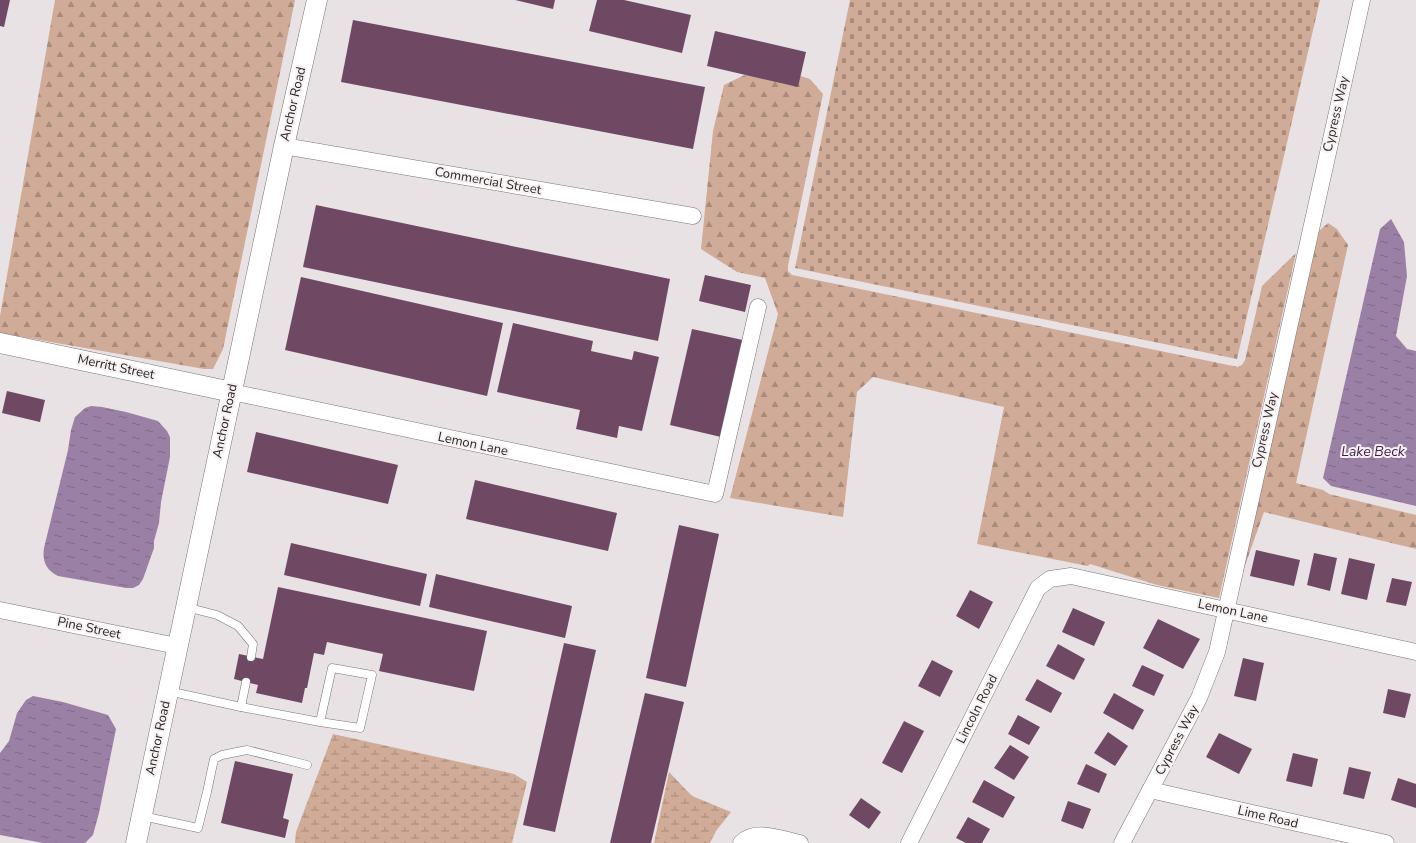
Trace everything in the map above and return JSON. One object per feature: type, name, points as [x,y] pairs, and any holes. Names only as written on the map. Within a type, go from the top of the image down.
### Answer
[{"type":"street","name":"Anchor Road","points":[[136,843],[284,146],[317,0]]},
{"type":"street","name":"Cypress Way","points":[[1122,843],[1199,698],[1216,652],[1362,0]]},
{"type":"street","name":"Commercial Street","points":[[284,146],[693,216]]},
{"type":"street","name":"Lemon Lane","points":[[232,392],[715,494],[758,306]]},
{"type":"street","name":"Merritt Street","points":[[0,343],[232,392]]},
{"type":"street","name":"Lemon Lane","points":[[1050,578],[1071,576],[1416,652]]},
{"type":"street","name":"Lincoln Road","points":[[909,843],[1038,588],[1050,578]]},
{"type":"street","name":"Pine Street","points":[[0,610],[177,646]]},
{"type":"street","name":"Lime Road","points":[[1150,790],[1386,843]]},
{"type":"street","points":[[744,840],[760,834],[800,843]]},
{"type":"lane","points":[[186,607],[217,615],[238,626],[253,644],[251,657]]},
{"type":"lane","points":[[168,691],[240,707],[320,722],[360,728],[372,675],[332,668],[320,722]]},
{"type":"lane","points":[[240,707],[246,682]]},
{"type":"lane","points":[[142,816],[198,828],[214,759],[222,755],[247,750],[307,765]]},
{"type":"green space","points":[[55,0],[295,0],[223,349],[213,369],[204,369],[0,333],[0,316]]},
{"type":"green space","points":[[850,0],[1320,0],[1237,359],[795,268]]},
{"type":"green space","points":[[765,65],[810,79],[823,94],[788,266],[788,271],[792,275],[1238,367],[1242,365],[1245,360],[1262,286],[1296,253],[1219,598],[1157,585],[1090,564],[1088,566],[977,544],[1004,407],[873,377],[857,392],[843,517],[730,498],[778,314],[765,278],[737,272],[701,249],[713,131],[724,85]]},
{"type":"green space","points":[[1328,223],[1337,229],[1348,245],[1296,483],[1323,490],[1329,494],[1416,515],[1416,549],[1264,512],[1241,577],[1319,231]]},
{"type":"green space","points":[[333,734],[514,774],[527,782],[512,843],[295,843],[296,832]]},
{"type":"green space","points":[[669,772],[692,796],[731,812],[716,831],[710,843],[654,843]]},
{"type":"water","name":"Lake Beck","points":[[1391,219],[1404,242],[1407,276],[1396,336],[1407,349],[1416,351],[1416,506],[1331,486],[1323,478],[1380,229]]},
{"type":"water","points":[[91,406],[126,412],[158,421],[170,437],[170,457],[161,502],[159,523],[154,541],[154,548],[143,579],[139,585],[133,588],[58,576],[50,571],[44,561],[44,548],[68,450],[71,430],[75,417],[85,408]]},
{"type":"water","points":[[33,696],[63,702],[108,715],[116,729],[99,813],[93,835],[85,843],[43,843],[0,835],[0,753],[9,741],[17,713],[26,700]]},
{"type":"building","points":[[0,0],[10,0],[4,27],[0,26]]},
{"type":"building","points":[[515,0],[555,0],[553,9]]},
{"type":"building","points":[[597,0],[624,0],[691,15],[682,53],[589,31]]},
{"type":"building","points":[[353,20],[705,87],[693,149],[341,82]]},
{"type":"building","points":[[715,31],[806,52],[798,87],[707,66]]},
{"type":"building","points":[[316,205],[670,279],[658,341],[303,267]]},
{"type":"building","points":[[705,275],[751,285],[745,312],[699,301]]},
{"type":"building","points":[[301,277],[503,323],[487,396],[285,350]]},
{"type":"building","points":[[513,323],[593,341],[591,351],[632,360],[634,351],[659,357],[642,431],[619,426],[617,438],[576,429],[580,410],[497,392]]},
{"type":"building","points":[[692,329],[743,340],[721,437],[670,425]]},
{"type":"building","points":[[7,391],[45,400],[40,422],[2,413]]},
{"type":"building","points":[[256,432],[398,465],[388,504],[247,472]]},
{"type":"building","points":[[475,480],[617,513],[608,551],[466,519]]},
{"type":"building","points":[[679,525],[719,534],[686,687],[646,678]]},
{"type":"building","points":[[291,543],[427,574],[420,606],[284,575]]},
{"type":"building","points":[[1256,550],[1300,560],[1294,586],[1250,576]]},
{"type":"building","points":[[1314,553],[1337,558],[1330,591],[1307,585]]},
{"type":"building","points":[[1349,558],[1375,564],[1367,600],[1341,594]]},
{"type":"building","points":[[436,574],[572,606],[565,638],[429,607]]},
{"type":"building","points":[[1392,578],[1412,582],[1406,606],[1386,602]]},
{"type":"building","points":[[278,587],[487,631],[474,691],[379,671],[383,654],[327,642],[324,655],[314,653],[307,688],[305,688],[302,703],[256,693],[258,685],[234,679],[239,654],[263,659]]},
{"type":"building","points":[[970,590],[993,602],[979,629],[956,616]]},
{"type":"building","points":[[1073,608],[1105,622],[1094,646],[1062,632]]},
{"type":"building","points":[[1158,619],[1200,639],[1183,669],[1143,648]]},
{"type":"building","points":[[564,643],[596,650],[555,832],[523,825]]},
{"type":"building","points":[[1058,644],[1085,659],[1074,680],[1046,666]]},
{"type":"building","points":[[1243,658],[1264,663],[1256,701],[1234,696]]},
{"type":"building","points":[[932,660],[953,671],[940,697],[918,686]]},
{"type":"building","points":[[1142,665],[1164,675],[1154,696],[1132,686]]},
{"type":"building","points":[[1037,679],[1062,693],[1051,713],[1025,700]]},
{"type":"building","points":[[1388,689],[1411,694],[1405,718],[1383,713]]},
{"type":"building","points":[[645,693],[684,702],[651,843],[610,843]]},
{"type":"building","points":[[1114,693],[1144,710],[1133,730],[1103,713]]},
{"type":"building","points":[[1018,715],[1040,727],[1029,745],[1008,734]]},
{"type":"building","points":[[904,721],[924,731],[902,773],[882,763]]},
{"type":"building","points":[[1108,732],[1128,746],[1115,766],[1094,753]]},
{"type":"building","points":[[1219,733],[1252,749],[1239,774],[1206,757]]},
{"type":"building","points":[[1010,745],[1029,757],[1014,780],[994,768]]},
{"type":"building","points":[[1293,753],[1318,759],[1312,787],[1286,781]]},
{"type":"building","points":[[235,761],[293,774],[283,818],[289,820],[285,838],[221,823]]},
{"type":"building","points":[[1086,764],[1107,774],[1099,793],[1077,784]]},
{"type":"building","points":[[1349,767],[1371,772],[1364,799],[1343,794]]},
{"type":"building","points":[[1398,778],[1416,784],[1416,808],[1391,800]]},
{"type":"building","points":[[984,780],[1015,797],[1003,818],[972,802]]},
{"type":"building","points":[[861,798],[881,812],[869,829],[849,815]]},
{"type":"building","points":[[1068,801],[1091,809],[1083,829],[1061,821]]},
{"type":"building","points":[[968,817],[990,829],[982,843],[966,843],[956,838]]}]
